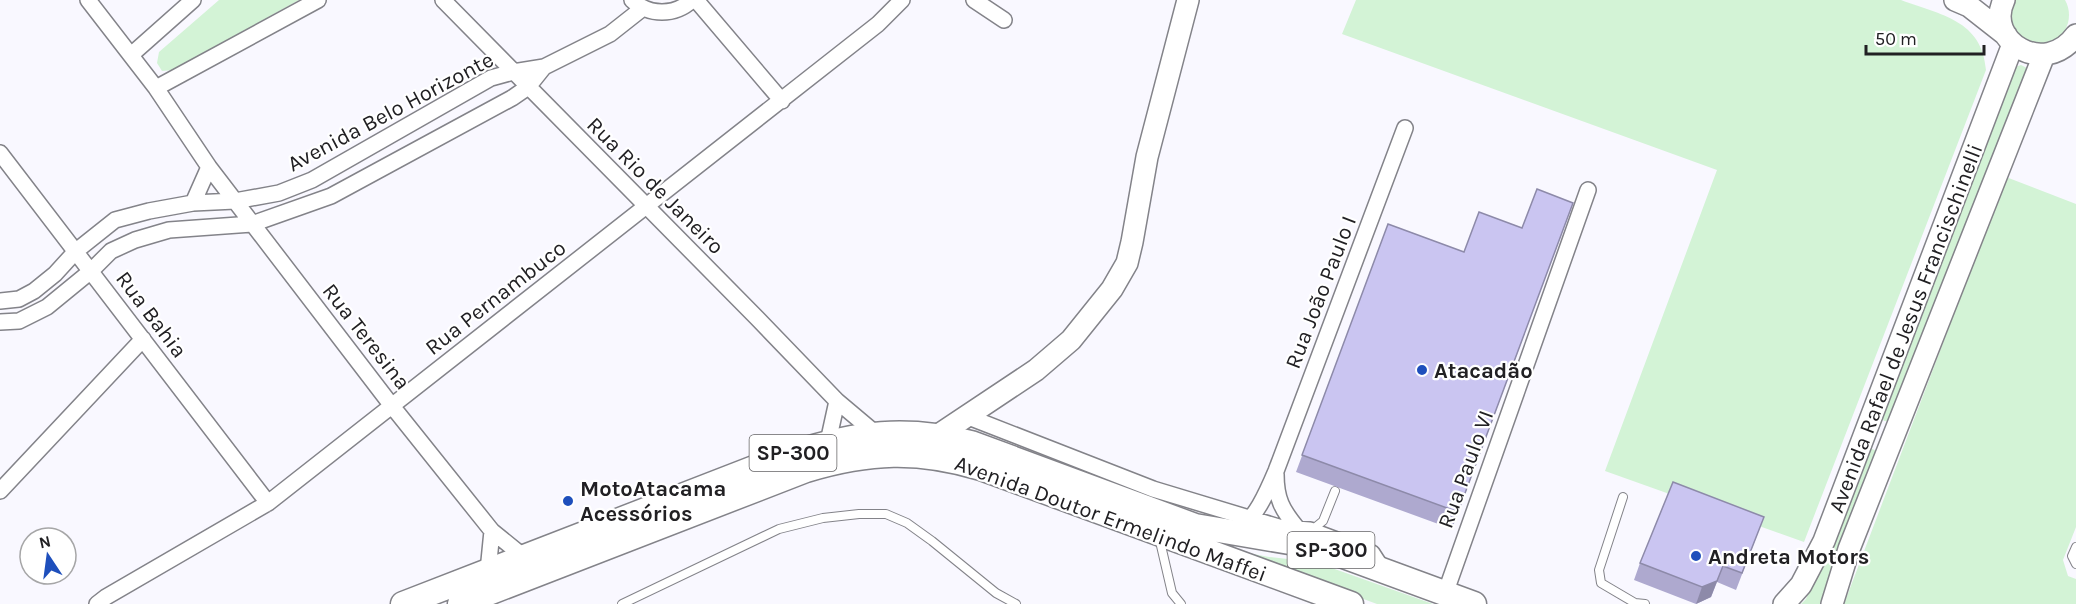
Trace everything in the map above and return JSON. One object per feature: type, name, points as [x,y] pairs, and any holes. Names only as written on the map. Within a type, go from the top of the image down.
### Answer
[{"type":"main road","name":"Avenida Doutor Ermelindo Maffei","points":[[403,604],[793,453],[828,442],[875,433],[917,433],[971,443],[1195,526],[1245,527],[1319,547],[1474,604]]},
{"type":"main road","name":"Avenida Doutor Ermelindo Maffei","points":[[460,604],[806,470],[832,462],[879,455],[931,456],[956,461],[1351,604]]},
{"type":"street","name":"Rua Teresina","points":[[88,0],[156,88],[209,167],[392,406],[492,531],[524,557]]},
{"type":"street","points":[[130,55],[193,0]]},
{"type":"street","points":[[156,88],[318,0]]},
{"type":"street","name":"Rua Rio de Janeiro","points":[[443,0],[758,318],[837,401],[875,433]]},
{"type":"street","points":[[638,4],[652,11],[667,12],[682,8],[694,0],[782,100]]},
{"type":"street","name":"Rua Pernambuco","points":[[98,604],[106,597],[268,503],[878,24],[902,0]]},
{"type":"street","points":[[974,0],[1004,20]]},
{"type":"street","points":[[938,436],[1036,370],[1071,340],[1107,297],[1127,263],[1147,157],[1188,0]]},
{"type":"street","points":[[1955,0],[1969,6],[2027,53],[2059,52],[2070,44],[2076,35]]},
{"type":"street","points":[[2004,0],[2001,20],[2009,40]]},
{"type":"street","name":"Avenida Belo Horizonte","points":[[0,301],[19,298],[34,291],[55,274],[76,251],[115,220],[193,203],[235,201],[279,193],[312,180],[491,78],[544,67],[610,33],[638,4]]},
{"type":"street","name":"Avenida Rafael de Jesus Francischinelli","points":[[1784,604],[1801,585],[1824,541],[2009,40]]},
{"type":"street","name":"Avenida Rafael de Jesus Francischinelli","points":[[1832,604],[1849,549],[1893,439],[2059,52]]},
{"type":"street","name":"Avenida Belo Horizonte","points":[[0,322],[19,321],[47,307],[91,271],[111,251],[135,240],[169,230],[252,224],[331,196],[512,98],[528,87],[544,67]]},
{"type":"street","name":"Rua João Paulo I","points":[[1245,527],[1261,505],[1276,471],[1406,128]]},
{"type":"street","name":"Rua Bahia","points":[[0,153],[268,503]]},
{"type":"street","points":[[193,203],[209,167]]},
{"type":"street","name":"Rua Paulo VI","points":[[1445,594],[1588,190]]},
{"type":"street","points":[[0,491],[143,339]]},
{"type":"street","points":[[828,442],[837,401]]},
{"type":"street","points":[[966,416],[1245,527],[1304,530],[1334,539],[1372,554],[1383,570]]},
{"type":"street","points":[[1867,428],[1893,439]]},
{"type":"street","name":"Rua João Paulo I","points":[[1276,471],[1276,490],[1279,500],[1286,514],[1304,530]]},
{"type":"street","points":[[1245,527],[1282,528]]},
{"type":"street","points":[[488,571],[492,531]]},
{"type":"lane","points":[[1304,530],[1318,526],[1327,514],[1335,491]]},
{"type":"lane","points":[[1623,497],[1599,570],[1601,583],[1635,603],[1645,604]]},
{"type":"lane","points":[[622,604],[779,529],[823,518],[859,514],[886,514],[907,523],[996,593],[1016,604]]},
{"type":"lane","points":[[1327,514],[1327,526],[1334,539]]},
{"type":"lane","points":[[1158,533],[1172,593],[1181,604]]},
{"type":"lane","points":[[2076,547],[2072,556],[2076,564]]},
{"type":"green space","points":[[219,0],[299,0],[173,70],[162,71],[157,63],[159,52]]},
{"type":"green space","points":[[1356,0],[1901,0],[1957,22],[1977,40],[1983,53],[1986,70],[1804,542],[1605,471],[1717,170],[1342,34]]},
{"type":"green space","points":[[2015,0],[2065,0],[2069,17],[2062,35],[2052,42],[2041,44],[2030,43],[2021,37],[2014,28],[2012,15]]},
{"type":"green space","points":[[2021,65],[2027,68],[2028,73],[1892,421],[1884,421],[1881,416],[2015,67]]},
{"type":"green space","points":[[2006,177],[2076,204],[2076,527],[2063,560],[2068,576],[2076,579],[2076,604],[1844,604]]},
{"type":"green space","points":[[1866,450],[1877,451],[1878,455],[1820,604],[1801,604],[1806,599]]},
{"type":"green space","points":[[1227,549],[1315,562],[1433,604],[1377,604]]},
{"type":"building","name":"Atacadão","points":[[1537,189],[1573,203],[1458,512],[1302,455],[1388,224],[1464,252],[1479,212],[1522,228]]},
{"type":"building","name":"Andreta Motors","points":[[1673,482],[1764,517],[1742,573],[1723,566],[1717,581],[1702,587],[1640,563]]},
{"type":"place","name":"Atacadão","points":[[1422,370]]},
{"type":"place","name":"MotoAtacama Acessórios","points":[[568,501]]},
{"type":"place","name":"Andreta Motors","points":[[1696,556]]}]
